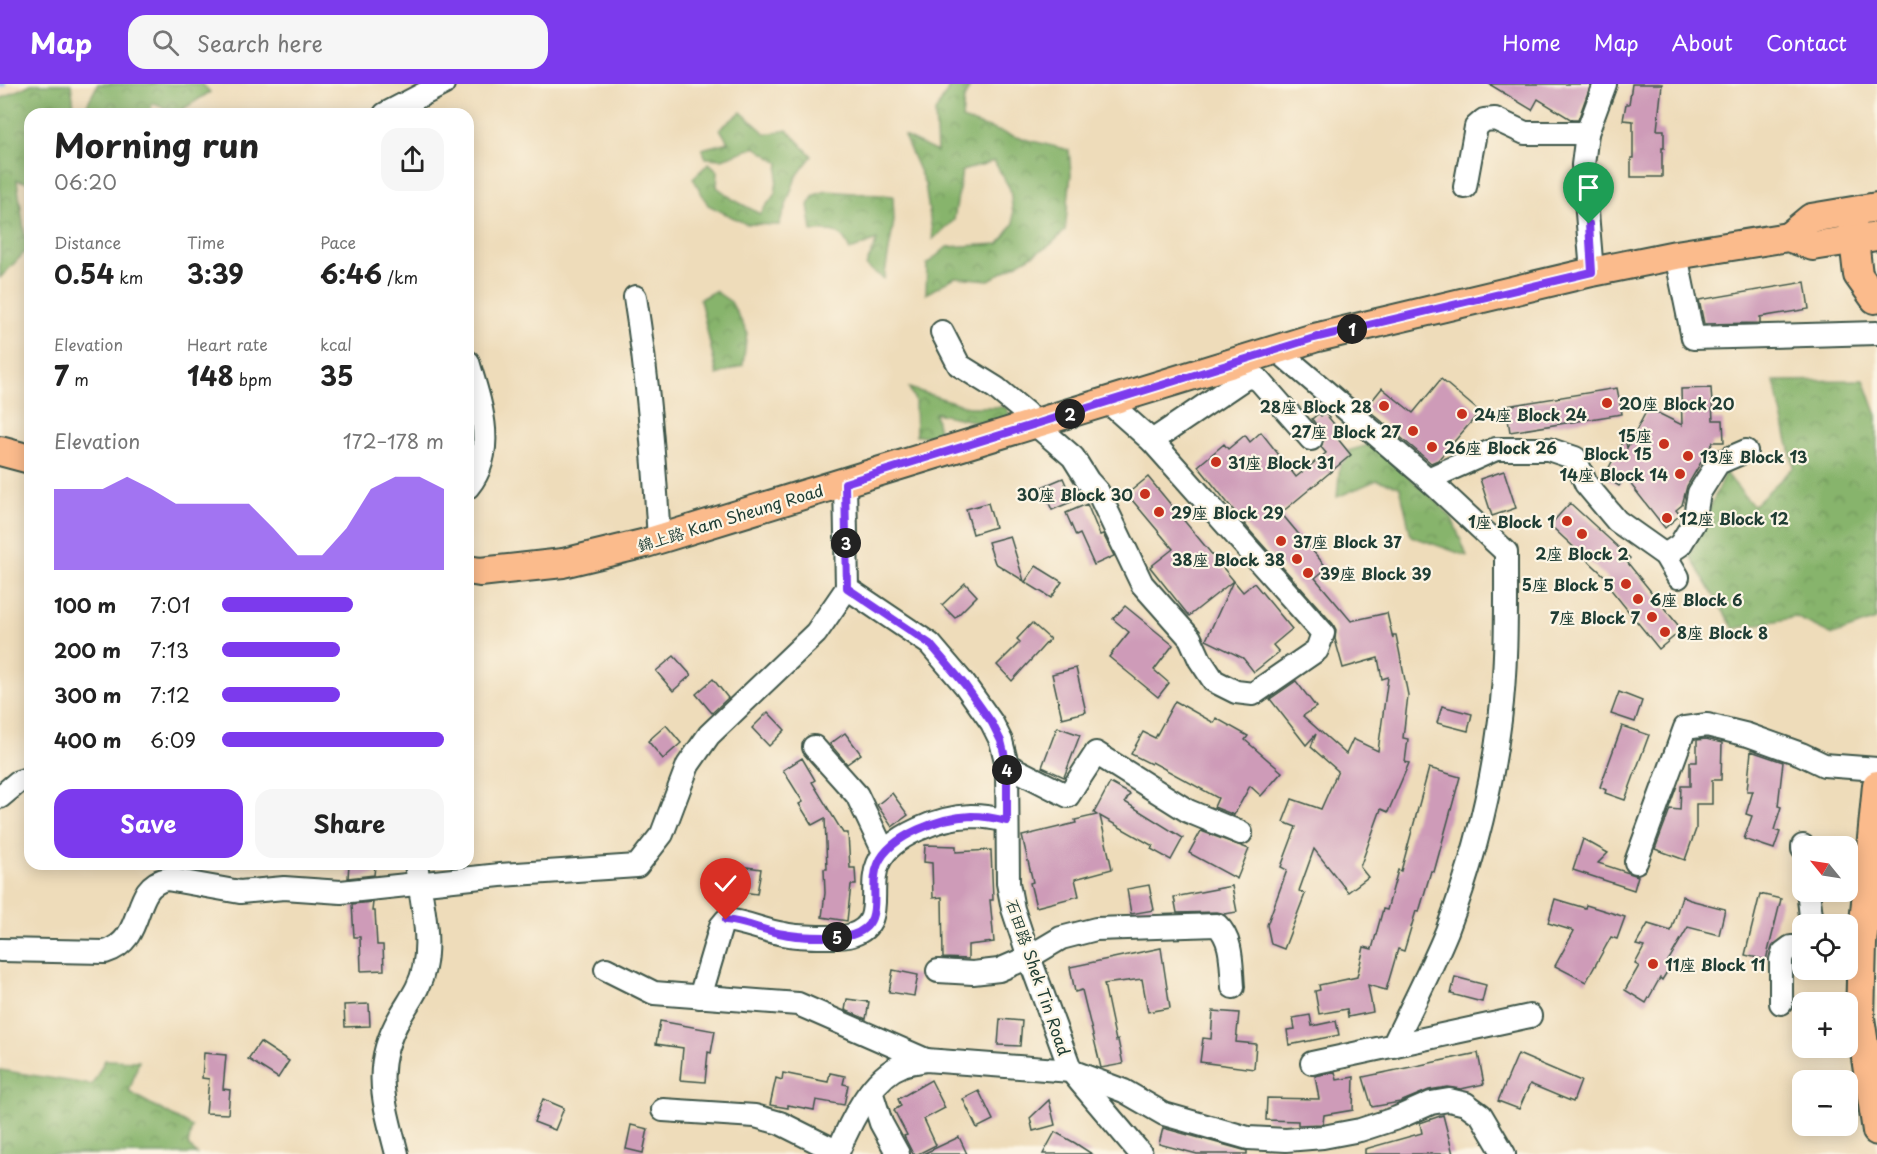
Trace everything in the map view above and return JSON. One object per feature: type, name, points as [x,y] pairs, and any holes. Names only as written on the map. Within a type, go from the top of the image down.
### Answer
[{"type":"main road","name":"錦上路 Kam Sheung Road","points":[[474,571],[563,563],[658,539],[1314,338],[1592,272],[1676,255],[1788,237],[1811,218],[1868,222]]},
{"type":"main road","points":[[1868,222],[1858,275],[1876,301]]},
{"type":"main road","points":[[0,451],[24,457]]},
{"type":"main road","points":[[1858,922],[1877,785]]},
{"type":"main road","points":[[1857,980],[1860,1018],[1877,1131]]},
{"type":"street","points":[[397,108],[443,84]]},
{"type":"street","points":[[1592,272],[1583,165],[1587,133],[1605,84]]},
{"type":"street","points":[[1466,187],[1476,127],[1484,120],[1495,119],[1525,133],[1587,133]]},
{"type":"street","points":[[1676,255],[1693,338],[1877,333]]},
{"type":"street","points":[[635,297],[643,345],[654,446],[658,539]]},
{"type":"street","points":[[942,332],[959,365],[996,388],[1073,457],[1098,492],[1142,584],[1190,638],[1200,660],[1214,681],[1236,692],[1253,694],[1317,650],[1323,633],[1152,441],[1108,402]]},
{"type":"street","points":[[1277,350],[1428,479],[1506,552],[1504,674],[1494,762],[1474,848],[1446,932],[1393,1046]]},
{"type":"street","points":[[1152,441],[1245,378],[1254,377],[1311,439]]},
{"type":"street","points":[[474,381],[485,450],[474,477]]},
{"type":"street","points":[[1428,479],[1496,448],[1548,449],[1575,458],[1586,484],[1617,521],[1665,555],[1678,577]]},
{"type":"street","points":[[1665,555],[1680,545],[1694,522],[1699,493],[1718,463],[1746,451]]},
{"type":"street","points":[[0,950],[105,952],[115,949],[130,935],[147,891],[158,881],[178,880],[240,892],[284,888],[341,892],[418,874],[500,875],[637,866],[662,834],[688,765],[709,735],[816,633],[847,588],[845,483]]},
{"type":"street","name":"石田路 Shek Tin Road","points":[[847,588],[930,644],[965,685],[992,723],[1001,741],[1007,765],[1008,883],[1013,909],[1029,957],[1071,1071],[1141,1154]]},
{"type":"street","points":[[1636,862],[1684,728],[1707,725],[1748,735],[1824,765],[1877,769]]},
{"type":"street","points":[[814,747],[857,795],[884,852]]},
{"type":"street","points":[[1007,765],[1068,796],[1096,753],[1188,811],[1241,833]]},
{"type":"street","points":[[0,797],[18,782],[24,780]]},
{"type":"street","points":[[700,997],[721,927],[726,920],[784,935],[850,936],[866,927],[872,918],[875,906],[875,872],[884,852],[892,844],[906,835],[950,819],[987,816],[1007,821]]},
{"type":"street","points":[[397,1154],[381,1086],[382,1067],[388,1042],[399,1017],[415,994],[425,966],[427,941],[418,874]]},
{"type":"street","points":[[938,971],[974,973],[999,970],[1029,957],[1061,938],[1096,929],[1217,925],[1226,933],[1230,949],[1233,987]]},
{"type":"street","points":[[1781,1003],[1781,960],[1783,953],[1792,947]]},
{"type":"street","points":[[606,969],[654,993],[798,1004],[926,1060]]},
{"type":"street","points":[[1312,1063],[1530,1016]]},
{"type":"street","points":[[663,1110],[754,1116],[780,1123],[838,1153],[851,1122],[877,1084],[891,1071],[903,1065],[926,1060],[1071,1071],[1124,1091],[1164,1114],[1246,1146],[1342,1133],[1397,1118],[1431,1103],[1449,1100],[1466,1104],[1481,1115],[1504,1154]]},
{"type":"street","points":[[871,1091],[881,1123],[898,1154]]},
{"type":"green space","points":[[31,84],[71,84],[74,108],[24,108],[24,182],[17,180],[24,229],[24,253],[0,278],[0,99]]},
{"type":"green space","points":[[98,84],[202,84],[210,92],[185,108],[164,108],[152,103],[151,108],[85,108]]},
{"type":"green space","points":[[948,84],[971,84],[964,99],[962,119],[1016,137],[1069,150],[1071,174],[1065,231],[1049,246],[989,280],[955,277],[926,294],[927,264],[947,247],[999,244],[1014,223],[1010,189],[994,161],[962,171],[954,220],[933,239],[925,184],[904,136],[937,152],[935,112],[948,90]]},
{"type":"green space","points":[[741,112],[766,134],[787,130],[812,156],[796,177],[779,225],[746,224],[708,205],[693,178],[709,163],[718,171],[717,187],[734,200],[760,214],[775,194],[779,163],[755,147],[722,159],[706,158],[702,149],[728,142],[720,129]]},
{"type":"green space","points":[[826,191],[893,196],[894,221],[884,279],[866,266],[877,240],[850,250],[840,234],[836,232],[812,231],[808,205],[814,195]]},
{"type":"green space","points":[[715,291],[731,302],[747,332],[743,365],[717,375],[700,299]]},
{"type":"green space","points":[[1864,380],[1877,416],[1876,620],[1833,635],[1796,617],[1734,629],[1690,556],[1725,472],[1753,506],[1794,467],[1774,381]]},
{"type":"green space","points":[[909,388],[969,407],[1006,407],[1012,423],[977,422],[935,413],[940,435],[916,436],[915,401]]},
{"type":"green space","points":[[1371,444],[1452,518],[1467,556],[1411,536],[1400,487],[1377,480],[1337,497],[1341,453]]},
{"type":"green space","points":[[105,1060],[139,1061],[129,1092],[192,1127],[188,1145],[197,1154],[0,1154],[0,1070],[92,1085]]},
{"type":"building","points":[[1489,84],[1591,84],[1578,120],[1572,120],[1538,99],[1532,110]]},
{"type":"building","points":[[1632,84],[1662,84],[1657,130],[1664,130],[1662,177],[1631,177],[1633,121],[1623,120],[1626,104],[1629,104]]},
{"type":"building","points":[[1805,282],[1809,309],[1760,317],[1760,323],[1704,324],[1699,300]]},
{"type":"building","points":[[1441,379],[1480,412],[1438,460],[1431,463],[1366,408],[1382,388],[1413,413]]},
{"type":"building","points":[[1617,388],[1622,414],[1510,432],[1506,406]]},
{"type":"building","points":[[1711,388],[1713,420],[1723,420],[1724,442],[1713,442],[1687,486],[1682,505],[1676,510],[1680,515],[1665,528],[1625,477],[1619,486],[1604,477],[1625,437],[1627,448],[1648,408],[1682,425],[1681,389]]},
{"type":"building","points":[[1319,413],[1321,416],[1325,413],[1338,429],[1333,433],[1351,455],[1281,513],[1327,568],[1315,578],[1351,621],[1387,613],[1393,639],[1393,635],[1396,635],[1408,695],[1403,738],[1408,739],[1405,762],[1409,763],[1388,812],[1381,809],[1360,867],[1368,877],[1348,892],[1314,849],[1299,891],[1305,894],[1284,949],[1271,944],[1267,925],[1287,870],[1281,867],[1296,827],[1283,822],[1292,799],[1321,809],[1338,771],[1311,747],[1316,734],[1306,745],[1270,699],[1296,681],[1316,707],[1303,716],[1346,754],[1353,739],[1378,751],[1388,677],[1382,679],[1378,658],[1343,668],[1333,624],[1251,532],[1198,466],[1224,444],[1228,449],[1245,435],[1250,442],[1261,432],[1296,477],[1326,453],[1321,447],[1324,436],[1312,419]]},
{"type":"building","points":[[1504,471],[1516,508],[1492,516],[1480,479]]},
{"type":"building","points":[[1148,477],[1243,592],[1254,583],[1292,629],[1273,645],[1279,652],[1254,672],[1243,658],[1206,640],[1233,581],[1189,616],[1150,567],[1173,549],[1127,494]]},
{"type":"building","points":[[1063,478],[1073,501],[1052,510],[1042,487]]},
{"type":"building","points":[[988,503],[995,527],[973,534],[966,509]]},
{"type":"building","points":[[1570,503],[1630,558],[1627,562],[1682,630],[1659,649],[1608,586],[1612,583],[1550,525]]},
{"type":"building","points":[[1087,504],[1100,535],[1103,534],[1114,556],[1094,565],[1080,534],[1076,536],[1066,513]]},
{"type":"building","points":[[1010,536],[1024,581],[995,563],[988,542]]},
{"type":"building","points":[[1036,566],[1062,582],[1051,598],[1025,582]]},
{"type":"building","points":[[965,583],[977,596],[955,618],[942,605]]},
{"type":"building","points":[[1125,606],[1173,645],[1154,670],[1169,683],[1158,697],[1109,657],[1129,632],[1113,619]]},
{"type":"building","points":[[1032,623],[1050,639],[1012,681],[997,665],[1020,642],[1017,639]]},
{"type":"building","points":[[674,656],[691,675],[673,691],[656,671]]},
{"type":"building","points":[[1076,668],[1086,712],[1062,718],[1052,674]]},
{"type":"building","points":[[713,679],[728,698],[712,713],[696,694]]},
{"type":"building","points":[[1619,692],[1642,701],[1635,722],[1611,714]]},
{"type":"building","points":[[1175,701],[1214,723],[1216,718],[1248,736],[1245,740],[1282,772],[1261,796],[1250,786],[1234,815],[1214,807],[1218,798],[1152,762],[1151,764],[1131,754],[1143,732],[1155,738]]},
{"type":"building","points":[[1442,706],[1472,714],[1468,731],[1437,723]]},
{"type":"building","points":[[768,712],[785,730],[769,746],[752,728]]},
{"type":"building","points":[[666,725],[681,743],[663,759],[648,741]]},
{"type":"building","points":[[1622,726],[1649,735],[1625,800],[1605,793],[1606,790],[1600,787]]},
{"type":"building","points":[[1057,727],[1080,735],[1064,777],[1042,767]]},
{"type":"building","points":[[845,733],[861,754],[847,764],[830,744]]},
{"type":"building","points":[[1706,739],[1722,743],[1721,780],[1712,780],[1712,804],[1696,804],[1696,829],[1685,860],[1655,849],[1670,809],[1680,810],[1681,786],[1690,786],[1690,762],[1697,762],[1697,740]]},
{"type":"building","points":[[1751,751],[1783,762],[1778,806],[1781,807],[1774,830],[1780,832],[1774,849],[1744,839],[1752,816],[1746,814],[1753,791],[1747,791]]},
{"type":"building","points":[[802,758],[815,780],[812,782],[843,833],[848,833],[850,868],[855,868],[856,885],[851,885],[847,921],[822,917],[825,893],[824,869],[827,869],[825,818],[812,825],[799,804],[803,802],[783,770]]},
{"type":"building","points":[[1429,768],[1460,777],[1434,872],[1431,871],[1404,951],[1398,949],[1386,990],[1368,985],[1373,1012],[1348,1017],[1347,1009],[1319,1014],[1315,991],[1320,990],[1319,985],[1357,977],[1364,947],[1372,949],[1383,909],[1387,910],[1398,870],[1401,871]]},
{"type":"building","points":[[1110,783],[1130,794],[1125,802],[1183,838],[1171,860],[1151,849],[1153,846],[1100,816],[1112,869],[1075,879],[1079,896],[1036,907],[1030,883],[1033,882],[1022,836],[1076,823],[1075,820],[1097,815],[1094,813]]},
{"type":"building","points":[[892,793],[908,815],[892,827],[877,805]]},
{"type":"building","points":[[1201,831],[1249,849],[1237,879],[1189,853]]},
{"type":"building","points":[[1583,839],[1608,853],[1598,863],[1638,876],[1634,890],[1573,870]]},
{"type":"building","points":[[925,845],[956,846],[956,852],[991,850],[993,900],[990,900],[994,942],[968,945],[968,959],[943,958],[942,897],[933,898],[932,863],[924,862]]},
{"type":"building","points":[[739,866],[761,869],[757,894],[735,891]]},
{"type":"building","points":[[349,870],[375,870],[374,875],[348,878]]},
{"type":"building","points":[[1149,885],[1154,910],[1131,914],[1127,889]]},
{"type":"building","points":[[1232,886],[1237,912],[1177,913],[1174,897]]},
{"type":"building","points":[[1760,894],[1781,899],[1766,960],[1745,955]]},
{"type":"building","points":[[1682,896],[1725,909],[1719,935],[1688,927],[1668,961],[1672,964],[1662,980],[1660,978],[1646,1003],[1625,990],[1639,966],[1635,964],[1644,947],[1636,945],[1648,924],[1671,931]]},
{"type":"building","points":[[1555,899],[1585,908],[1586,905],[1625,917],[1617,939],[1611,937],[1586,982],[1555,966],[1574,931],[1548,923]]},
{"type":"building","points":[[373,902],[372,911],[375,911],[377,945],[383,945],[384,970],[361,971],[360,937],[354,937],[352,904]]},
{"type":"building","points":[[1161,948],[1170,1008],[1148,1012],[1142,979],[1104,984],[1123,1064],[1101,1068],[1082,990],[1075,992],[1070,967]]},
{"type":"building","points":[[893,970],[918,975],[914,996],[889,992]]},
{"type":"building","points":[[1455,977],[1486,985],[1482,1002],[1451,994]]},
{"type":"building","points":[[847,999],[869,1002],[866,1019],[845,1010]]},
{"type":"building","points":[[369,1004],[370,1026],[345,1027],[344,1005]]},
{"type":"building","points":[[1213,1011],[1239,1013],[1236,1042],[1256,1044],[1254,1069],[1200,1062],[1203,1038],[1211,1039]]},
{"type":"building","points":[[1310,1015],[1312,1026],[1336,1021],[1339,1035],[1289,1045],[1287,1030],[1295,1029],[1293,1018]]},
{"type":"building","points":[[1000,1019],[1022,1021],[1020,1046],[998,1045]]},
{"type":"building","points":[[660,1021],[715,1031],[711,1053],[708,1052],[705,1082],[680,1080],[683,1048],[656,1044]]},
{"type":"building","points":[[260,1042],[289,1061],[278,1078],[248,1059]]},
{"type":"building","points":[[204,1053],[226,1055],[223,1089],[230,1090],[228,1114],[206,1113],[209,1079],[202,1078]]},
{"type":"building","points":[[1478,1053],[1484,1084],[1461,1089],[1447,1087],[1429,1090],[1400,1102],[1372,1107],[1363,1077]]},
{"type":"building","points":[[1518,1054],[1581,1081],[1573,1102],[1530,1084],[1519,1109],[1498,1101]]},
{"type":"building","points":[[1335,1072],[1337,1080],[1354,1077],[1353,1110],[1324,1115],[1321,1124],[1298,1125],[1298,1121],[1266,1120],[1267,1098],[1319,1099],[1315,1076]]},
{"type":"building","points":[[783,1073],[828,1082],[830,1073],[845,1076],[843,1084],[848,1085],[844,1105],[816,1100],[814,1110],[788,1105],[788,1108],[770,1105],[776,1078],[782,1080]]},
{"type":"building","points":[[931,1080],[945,1108],[924,1119],[936,1145],[918,1154],[913,1154],[904,1136],[907,1135],[894,1110],[901,1106],[898,1099]]},
{"type":"building","points":[[979,1091],[993,1120],[977,1128],[963,1099]]},
{"type":"building","points":[[543,1099],[564,1108],[555,1130],[534,1122]]},
{"type":"building","points":[[1049,1100],[1055,1125],[1033,1131],[1030,1118]]},
{"type":"building","points":[[1443,1115],[1453,1154],[1365,1154],[1365,1149],[1422,1133],[1420,1123]]},
{"type":"building","points":[[631,1125],[648,1129],[643,1153],[626,1149]]},
{"type":"building","points":[[1163,1128],[1247,1151],[1247,1154],[1197,1154],[1159,1144]]},
{"type":"building","points":[[1055,1132],[1075,1143],[1092,1154],[1043,1154]]},
{"type":"building","points":[[959,1137],[967,1154],[923,1154]]},
{"type":"place","name":"20座 Block 20","points":[[1607,403]]},
{"type":"place","name":"28座 Block 28","points":[[1384,406]]},
{"type":"place","name":"24座 Block 24","points":[[1462,414]]},
{"type":"place","name":"27座 Block 27","points":[[1413,431]]},
{"type":"place","name":"15座 Block 15","points":[[1664,444]]},
{"type":"place","name":"26座 Block 26","points":[[1432,447]]},
{"type":"place","name":"13座 Block 13","points":[[1688,456]]},
{"type":"place","name":"31座 Block 31","points":[[1216,462]]},
{"type":"place","name":"14座 Block 14","points":[[1680,474]]},
{"type":"place","name":"30座 Block 30","points":[[1145,494]]},
{"type":"place","name":"29座 Block 29","points":[[1159,512]]},
{"type":"place","name":"12座 Block 12","points":[[1667,518]]},
{"type":"place","name":"1座 Block 1","points":[[1567,521]]},
{"type":"place","name":"2座 Block 2","points":[[1582,534]]},
{"type":"place","name":"37座 Block 37","points":[[1281,541]]},
{"type":"place","name":"38座 Block 38","points":[[1297,559]]},
{"type":"place","name":"39座 Block 39","points":[[1308,573]]},
{"type":"place","name":"5座 Block 5","points":[[1626,584]]},
{"type":"place","name":"6座 Block 6","points":[[1638,599]]},
{"type":"place","name":"7座 Block 7","points":[[1652,617]]},
{"type":"place","name":"8座 Block 8","points":[[1665,632]]},
{"type":"place","name":"11座 Block 11","points":[[1653,964]]},
{"type":"route","points":[[726,920],[784,935],[850,936],[866,927],[872,918],[875,906],[875,872],[884,852],[892,844],[906,835],[950,819],[987,816],[1007,821],[1007,765],[1001,741],[992,723],[965,685],[930,644],[847,588],[845,483],[1314,338],[1592,272],[1589,224]]}]
